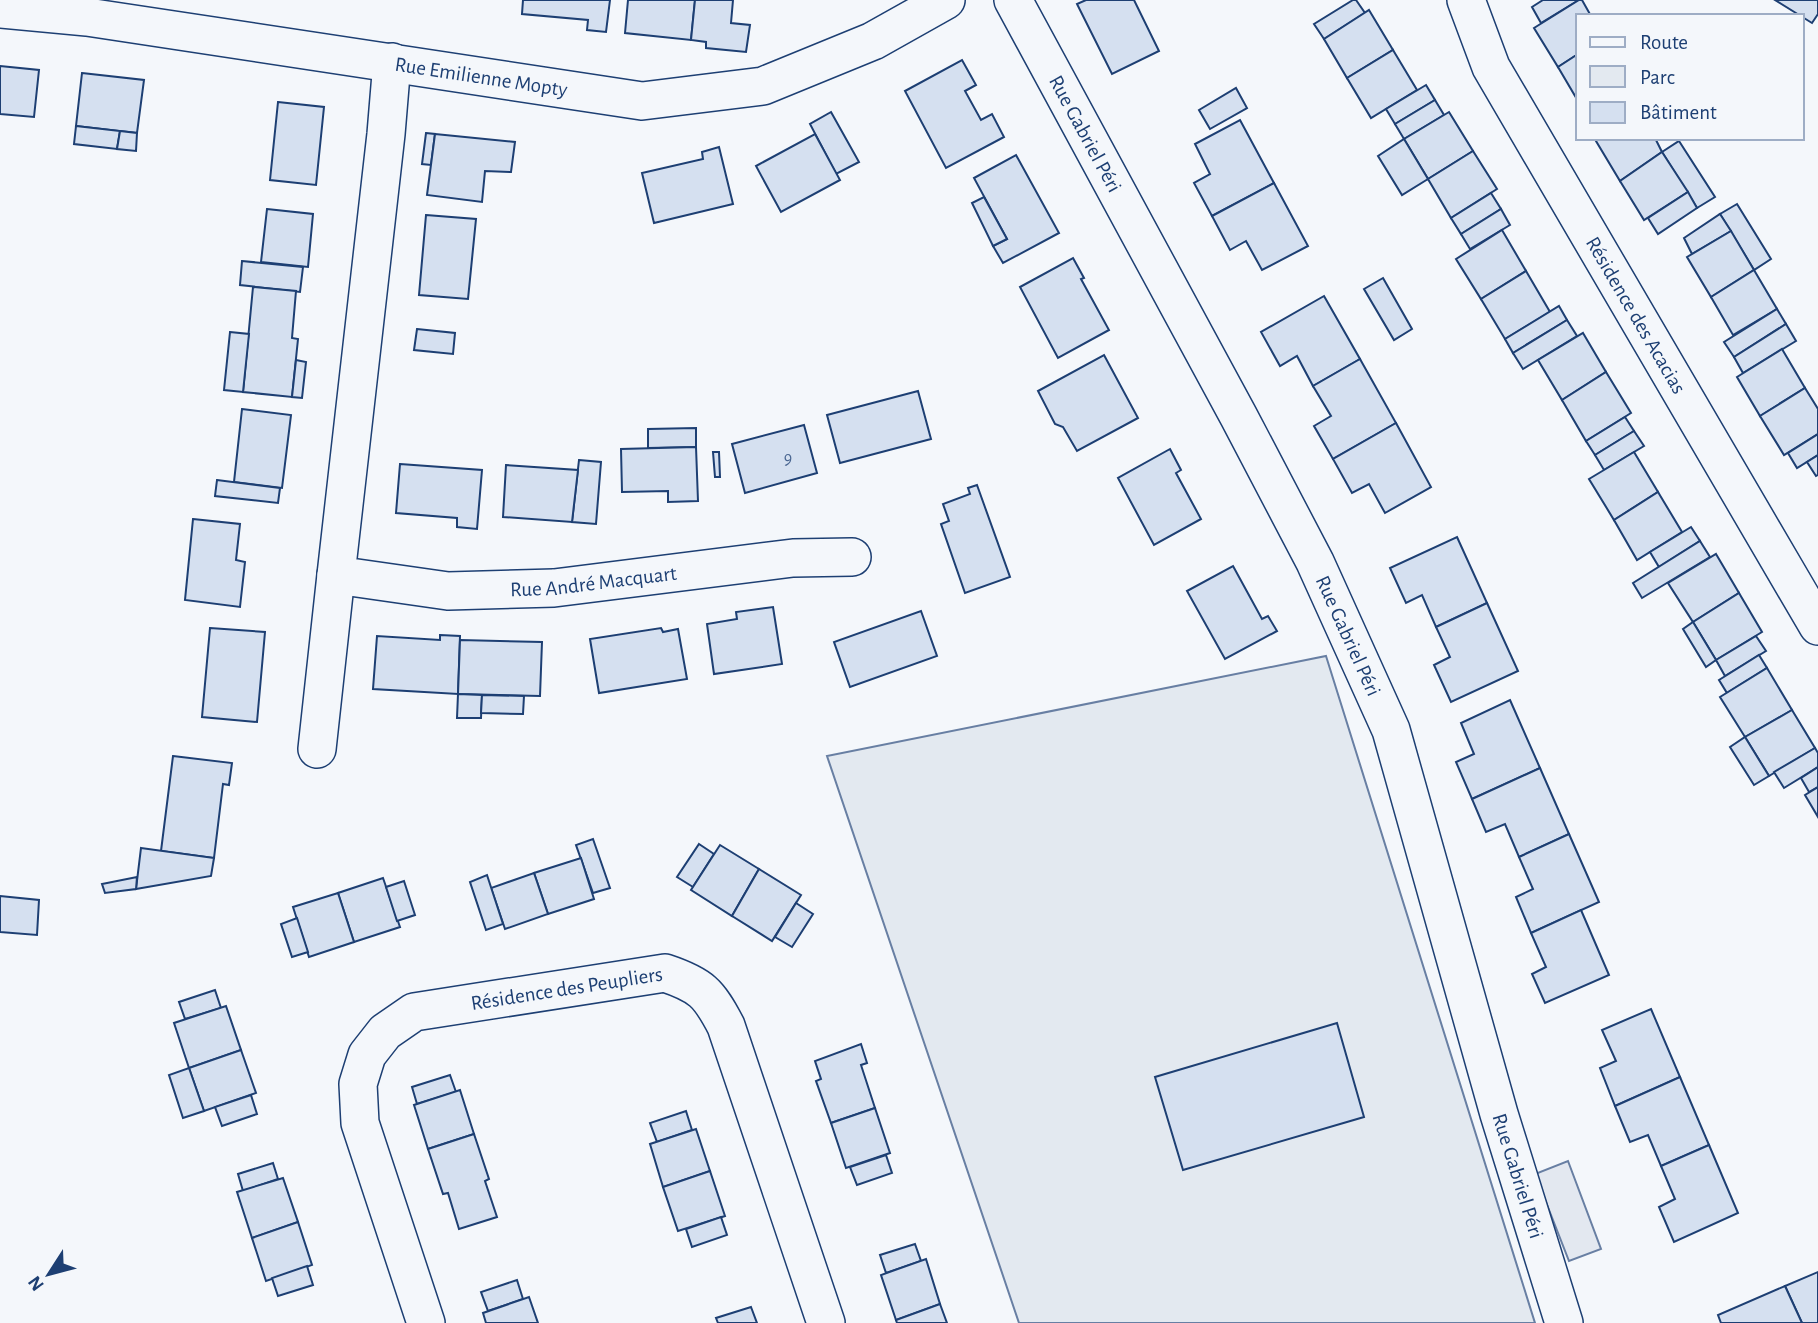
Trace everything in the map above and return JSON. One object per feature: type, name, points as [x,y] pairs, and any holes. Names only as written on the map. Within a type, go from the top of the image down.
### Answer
[{"type":"street","name":"Rue Emilienne Mopty","points":[[0,9],[87,17],[642,101],[763,86],[873,41],[946,0]]},
{"type":"street","name":"Rue Gabriel Péri","points":[[1013,0],[1315,562],[1391,730],[1499,1114],[1564,1323]]},
{"type":"street","name":"Résidence des Acacias","points":[[1466,0],[1491,66],[1818,626]]},
{"type":"street","points":[[317,749],[392,62]]},
{"type":"street","name":"Rue André Macquart","points":[[336,575],[448,591],[554,588],[793,558],[852,557]]},
{"type":"street","name":"Résidence des Peupliers","points":[[426,1323],[360,1123],[358,1084],[367,1055],[384,1032],[414,1012],[665,973],[691,981],[713,1000],[726,1026],[826,1323]]},
{"type":"green space","points":[[1326,656],[1535,1323],[1019,1323],[827,756]]},
{"type":"shaded area","points":[[1568,1161],[1601,1249],[1569,1261],[1535,1174]]},
{"type":"building","points":[[523,0],[610,0],[606,32],[587,30],[588,20],[522,14]]},
{"type":"building","points":[[628,0],[695,0],[691,40],[625,33]]},
{"type":"building","points":[[695,0],[733,0],[731,23],[750,25],[746,52],[706,48],[706,42],[691,40]]},
{"type":"building","points":[[1086,0],[1134,0],[1159,51],[1112,74],[1077,4]]},
{"type":"building","points":[[1356,0],[1365,13],[1324,39],[1314,24]]},
{"type":"building","points":[[1543,0],[1579,0],[1541,23],[1532,7]]},
{"type":"building","points":[[1579,0],[1582,0],[1590,14],[1576,14],[1576,55],[1558,67],[1534,28]]},
{"type":"building","points":[[1775,0],[1818,0],[1818,14],[1812,23],[1804,18],[1804,14],[1798,14]]},
{"type":"building","points":[[1369,10],[1393,50],[1347,78],[1324,39]]},
{"type":"building","points":[[1393,50],[1417,90],[1371,118],[1347,78]]},
{"type":"building","points":[[1576,55],[1576,98],[1558,67]]},
{"type":"building","points":[[962,60],[976,85],[965,91],[981,120],[992,114],[1004,137],[946,168],[905,91]]},
{"type":"building","points":[[0,66],[39,70],[34,117],[0,114]]},
{"type":"building","points":[[82,73],[144,80],[137,133],[76,126]]},
{"type":"building","points":[[1426,85],[1435,100],[1395,124],[1386,109]]},
{"type":"building","points":[[1236,88],[1247,108],[1210,129],[1199,110]]},
{"type":"building","points":[[1435,100],[1444,115],[1404,139],[1395,124]]},
{"type":"building","points":[[278,102],[324,107],[316,185],[270,180]]},
{"type":"building","points":[[831,112],[859,162],[836,174],[810,124]]},
{"type":"building","points":[[1449,112],[1473,151],[1428,179],[1404,139]]},
{"type":"building","points":[[1240,120],[1274,183],[1212,216],[1194,183],[1210,174],[1195,144]]},
{"type":"building","points":[[76,126],[120,131],[117,149],[74,144]]},
{"type":"building","points":[[120,131],[137,133],[136,151],[117,149]]},
{"type":"building","points":[[426,133],[435,134],[431,165],[422,164]]},
{"type":"building","points":[[435,134],[515,142],[511,172],[485,171],[482,202],[427,195]]},
{"type":"building","points":[[815,134],[840,180],[781,212],[756,166]]},
{"type":"building","points":[[1404,139],[1428,179],[1402,195],[1378,156]]},
{"type":"building","points":[[1656,140],[1662,152],[1620,181],[1596,141]]},
{"type":"building","points":[[1679,141],[1715,197],[1697,208],[1662,152]]},
{"type":"building","points":[[719,147],[733,204],[654,223],[642,173],[703,159],[702,152]]},
{"type":"building","points":[[1473,151],[1497,189],[1451,218],[1428,179]]},
{"type":"building","points":[[1662,152],[1688,192],[1644,220],[1620,181]]},
{"type":"building","points":[[1016,155],[1059,233],[1003,263],[993,246],[1007,239],[974,178]]},
{"type":"building","points":[[1274,183],[1308,246],[1262,270],[1246,241],[1230,250],[1212,216]]},
{"type":"building","points":[[1688,192],[1697,208],[1658,234],[1648,218]]},
{"type":"building","points":[[1491,193],[1501,209],[1461,234],[1451,218]]},
{"type":"building","points":[[984,197],[1007,239],[993,246],[972,203]]},
{"type":"building","points":[[1737,204],[1771,259],[1754,270],[1720,214]]},
{"type":"building","points":[[267,209],[313,214],[308,267],[261,262]]},
{"type":"building","points":[[1501,209],[1510,225],[1470,249],[1461,234]]},
{"type":"building","points":[[1720,214],[1731,231],[1692,254],[1684,238]]},
{"type":"building","points":[[426,215],[476,219],[468,299],[419,295]]},
{"type":"building","points":[[1502,230],[1526,271],[1481,299],[1456,259]]},
{"type":"building","points":[[1731,231],[1754,270],[1711,297],[1687,257]]},
{"type":"building","points":[[1073,258],[1084,278],[1081,279],[1109,330],[1058,358],[1020,287]]},
{"type":"building","points":[[242,261],[303,267],[300,292],[240,285]]},
{"type":"building","points":[[1754,270],[1777,309],[1733,335],[1711,297]]},
{"type":"building","points":[[1526,271],[1550,312],[1505,339],[1481,299]]},
{"type":"building","points":[[1383,278],[1412,329],[1394,340],[1364,289]]},
{"type":"building","points":[[253,287],[296,291],[292,338],[298,339],[292,397],[243,392]]},
{"type":"building","points":[[1324,296],[1360,359],[1313,386],[1297,356],[1280,366],[1261,332]]},
{"type":"building","points":[[1559,306],[1567,320],[1513,353],[1505,339]]},
{"type":"building","points":[[1777,309],[1786,324],[1734,357],[1724,342]]},
{"type":"building","points":[[1567,320],[1577,336],[1523,369],[1513,353]]},
{"type":"building","points":[[1786,324],[1796,341],[1743,373],[1734,357]]},
{"type":"building","points":[[417,329],[455,333],[453,354],[414,350]]},
{"type":"building","points":[[230,332],[249,334],[243,392],[224,390]]},
{"type":"building","points":[[1583,333],[1606,372],[1562,400],[1538,360]]},
{"type":"building","points":[[1782,349],[1805,388],[1760,416],[1737,377]]},
{"type":"building","points":[[1104,355],[1138,418],[1077,451],[1063,427],[1055,424],[1038,391]]},
{"type":"building","points":[[1360,359],[1396,423],[1333,459],[1314,426],[1331,416],[1313,386]]},
{"type":"building","points":[[296,360],[306,362],[302,398],[292,397]]},
{"type":"building","points":[[1606,372],[1631,413],[1586,441],[1562,400]]},
{"type":"building","points":[[1805,388],[1818,409],[1818,434],[1784,455],[1760,416]]},
{"type":"building","points":[[918,391],[931,439],[840,463],[827,415]]},
{"type":"building","points":[[242,409],[291,415],[282,488],[234,482]]},
{"type":"building","points":[[1625,417],[1634,431],[1595,455],[1586,441]]},
{"type":"building","points":[[1396,423],[1431,487],[1385,513],[1369,484],[1352,493],[1333,459]]},
{"type":"building","points":[[804,425],[817,473],[745,493],[732,444]]},
{"type":"building","points":[[696,428],[696,447],[648,448],[648,429]]},
{"type":"building","points":[[1634,431],[1644,446],[1604,470],[1595,455]]},
{"type":"building","points":[[1818,434],[1818,455],[1797,468],[1788,453]]},
{"type":"building","points":[[696,447],[698,501],[668,502],[668,491],[622,492],[621,449]]},
{"type":"building","points":[[1170,449],[1181,470],[1176,473],[1201,519],[1154,545],[1118,478]]},
{"type":"building","points":[[713,452],[719,452],[720,477],[715,477]]},
{"type":"building","points":[[1634,452],[1658,492],[1614,520],[1589,479]]},
{"type":"building","points":[[1818,455],[1818,475],[1816,476],[1807,462]]},
{"type":"building","points":[[579,460],[601,462],[596,524],[572,522]]},
{"type":"building","points":[[400,464],[482,470],[477,529],[457,527],[457,518],[396,513]]},
{"type":"building","points":[[506,465],[578,470],[572,522],[503,517]]},
{"type":"building","points":[[217,480],[280,488],[278,503],[215,496]]},
{"type":"building","points":[[977,485],[1010,577],[965,593],[941,524],[949,521],[943,504],[970,494],[968,488]]},
{"type":"building","points":[[1658,492],[1682,532],[1637,560],[1614,520]]},
{"type":"building","points":[[193,519],[240,524],[236,560],[245,562],[240,607],[185,600]]},
{"type":"building","points":[[1691,527],[1700,541],[1659,567],[1650,552]]},
{"type":"building","points":[[1457,537],[1487,603],[1436,627],[1422,595],[1406,603],[1390,568]]},
{"type":"building","points":[[1700,541],[1710,557],[1642,598],[1633,583]]},
{"type":"building","points":[[1716,554],[1739,593],[1693,622],[1668,583]]},
{"type":"building","points":[[1233,566],[1262,619],[1268,616],[1277,631],[1225,659],[1187,591]]},
{"type":"building","points":[[1739,593],[1762,632],[1716,660],[1693,622]]},
{"type":"building","points":[[1487,603],[1518,671],[1451,702],[1434,665],[1450,657],[1436,627]]},
{"type":"building","points":[[773,607],[782,664],[714,674],[707,624],[737,619],[736,612]]},
{"type":"building","points":[[921,611],[937,656],[850,687],[834,642]]},
{"type":"building","points":[[1693,622],[1716,660],[1706,667],[1683,629]]},
{"type":"building","points":[[210,628],[265,632],[257,722],[202,717]]},
{"type":"building","points":[[661,628],[663,632],[678,629],[687,679],[599,693],[590,639]]},
{"type":"building","points":[[440,635],[460,636],[458,694],[373,689],[377,636],[440,640]]},
{"type":"building","points":[[1756,636],[1766,651],[1725,676],[1716,660]]},
{"type":"building","points":[[460,640],[542,642],[540,696],[458,694]]},
{"type":"building","points":[[1759,655],[1767,668],[1727,693],[1719,680]]},
{"type":"building","points":[[1767,668],[1792,710],[1745,737],[1720,697]]},
{"type":"building","points":[[458,694],[482,695],[481,718],[457,718]]},
{"type":"building","points":[[482,695],[524,696],[523,714],[481,713]]},
{"type":"building","points":[[1510,700],[1540,768],[1472,799],[1456,762],[1474,754],[1461,723]]},
{"type":"building","points":[[1792,710],[1815,748],[1769,776],[1745,737]]},
{"type":"building","points":[[1745,737],[1769,776],[1754,785],[1730,747]]},
{"type":"building","points":[[1815,748],[1818,753],[1818,767],[1784,788],[1774,772]]},
{"type":"building","points":[[173,756],[232,763],[229,785],[223,784],[214,858],[161,851]]},
{"type":"building","points":[[1818,767],[1818,787],[1809,792],[1801,778]]},
{"type":"building","points":[[1540,768],[1569,834],[1519,857],[1505,824],[1486,832],[1472,799]]},
{"type":"building","points":[[1818,787],[1818,817],[1805,795]]},
{"type":"building","points":[[1569,834],[1599,902],[1531,933],[1516,897],[1533,889],[1519,857]]},
{"type":"building","points":[[593,839],[610,888],[593,893],[576,845]]},
{"type":"building","points":[[699,844],[714,854],[693,887],[677,877]]},
{"type":"building","points":[[720,845],[759,869],[732,916],[691,890]]},
{"type":"building","points":[[141,848],[214,858],[211,876],[136,889]]},
{"type":"building","points":[[581,858],[594,899],[548,914],[534,873]]},
{"type":"building","points":[[759,869],[801,895],[772,941],[732,916]]},
{"type":"building","points":[[534,873],[548,914],[505,929],[491,888]]},
{"type":"building","points":[[487,875],[503,924],[486,930],[470,882]]},
{"type":"building","points":[[137,877],[136,889],[105,893],[102,884]]},
{"type":"building","points":[[383,878],[400,927],[354,942],[338,893]]},
{"type":"building","points":[[404,881],[415,915],[397,921],[386,887]]},
{"type":"building","points":[[338,893],[354,942],[309,957],[293,907]]},
{"type":"building","points":[[0,896],[39,900],[37,935],[0,932]]},
{"type":"building","points":[[796,903],[813,914],[792,947],[775,937]]},
{"type":"building","points":[[1581,910],[1609,975],[1545,1003],[1532,974],[1546,967],[1531,933]]},
{"type":"building","points":[[297,918],[308,952],[292,957],[281,924]]},
{"type":"building","points":[[215,990],[221,1008],[185,1019],[179,1002]]},
{"type":"building","points":[[226,1006],[241,1050],[189,1068],[174,1023]]},
{"type":"building","points":[[1651,1009],[1680,1077],[1615,1106],[1600,1068],[1616,1061],[1602,1030]]},
{"type":"building","points":[[1337,1023],[1364,1117],[1183,1170],[1155,1077]]},
{"type":"building","points":[[861,1044],[867,1063],[861,1065],[875,1108],[831,1123],[816,1081],[821,1079],[815,1061]]},
{"type":"building","points":[[241,1050],[256,1093],[204,1111],[189,1068]]},
{"type":"building","points":[[189,1068],[204,1111],[183,1118],[169,1075]]},
{"type":"building","points":[[450,1075],[456,1092],[417,1104],[412,1087]]},
{"type":"building","points":[[1680,1077],[1709,1145],[1661,1166],[1648,1135],[1630,1142],[1615,1106]]},
{"type":"building","points":[[460,1090],[474,1134],[428,1149],[414,1105]]},
{"type":"building","points":[[251,1095],[257,1114],[222,1126],[215,1107]]},
{"type":"building","points":[[875,1108],[890,1153],[846,1168],[831,1123]]},
{"type":"building","points":[[686,1111],[692,1130],[657,1142],[650,1123]]},
{"type":"building","points":[[696,1129],[710,1171],[663,1187],[650,1144]]},
{"type":"building","points":[[474,1134],[489,1179],[485,1181],[497,1217],[459,1229],[448,1193],[443,1194],[428,1149]]},
{"type":"building","points":[[1709,1145],[1738,1213],[1674,1242],[1659,1207],[1675,1199],[1661,1166]]},
{"type":"building","points":[[886,1155],[892,1173],[857,1185],[850,1167]]},
{"type":"building","points":[[273,1163],[278,1179],[243,1191],[238,1174]]},
{"type":"building","points":[[710,1171],[725,1216],[678,1231],[663,1187]]},
{"type":"building","points":[[283,1178],[298,1222],[252,1238],[237,1192]]},
{"type":"building","points":[[721,1217],[727,1235],[692,1247],[686,1229]]},
{"type":"building","points":[[298,1222],[312,1265],[266,1281],[252,1238]]},
{"type":"building","points":[[915,1244],[921,1261],[886,1273],[880,1255]]},
{"type":"building","points":[[926,1259],[940,1304],[896,1320],[881,1275]]},
{"type":"building","points":[[307,1266],[313,1285],[278,1296],[272,1278]]},
{"type":"building","points":[[1818,1272],[1818,1323],[1802,1323],[1785,1286]]},
{"type":"building","points":[[517,1280],[523,1299],[488,1311],[481,1292]]},
{"type":"building","points":[[1785,1286],[1802,1323],[1721,1323],[1718,1315]]},
{"type":"building","points":[[529,1297],[538,1323],[486,1323],[483,1313]]},
{"type":"building","points":[[940,1304],[947,1323],[897,1323],[896,1320]]},
{"type":"building","points":[[751,1307],[757,1323],[718,1323],[716,1318]]}]
